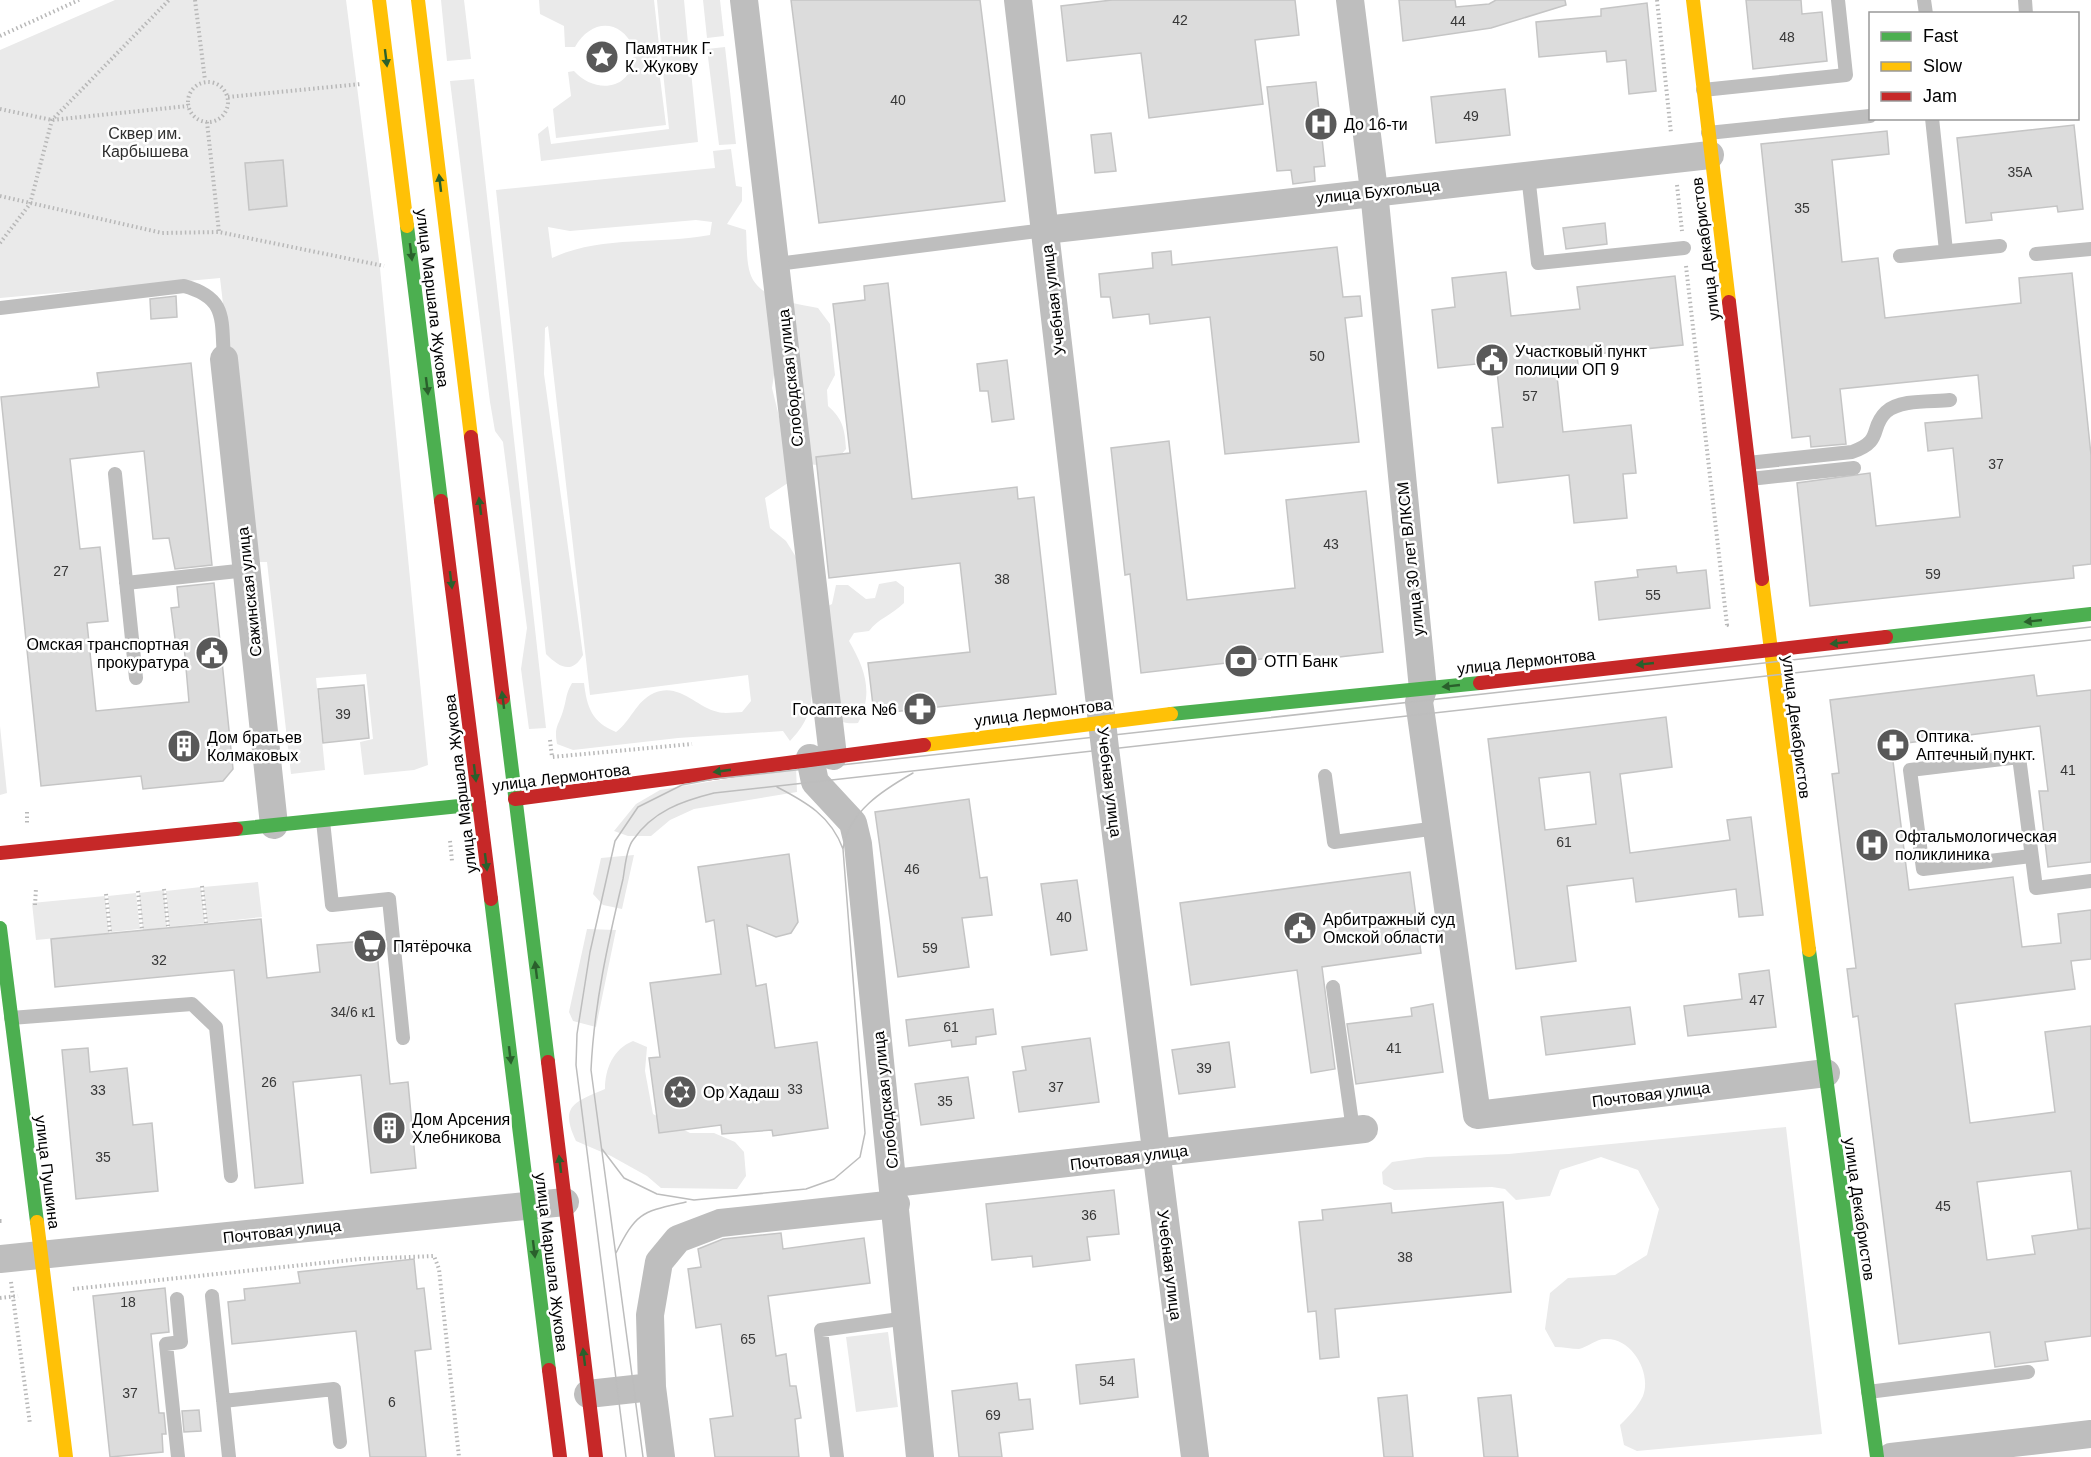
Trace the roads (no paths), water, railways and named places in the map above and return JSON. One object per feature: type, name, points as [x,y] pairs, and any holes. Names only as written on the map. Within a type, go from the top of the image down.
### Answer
[{"type":"main road","name":"улица Маршала Жукова","points":[[379,0],[560,1457]]},
{"type":"main road","name":"улица Маршала Жукова","points":[[418,0],[596,1457]]},
{"type":"main road","name":"улица Декабристов","points":[[1693,0],[1770,651],[1877,1457]]},
{"type":"main road","name":"улица Лермонтова","points":[[0,853],[479,804],[1102,721],[1423,689],[2091,614]]},
{"type":"main road","name":"улица Пушкина","points":[[0,928],[66,1457]]},
{"type":"street","name":"Слободская улица","points":[[744,0],[777,264],[821,757],[815,782],[853,823],[858,844],[920,1457]]},
{"type":"street","name":"Учебная улица","points":[[1018,0],[1102,721],[1195,1457]]},
{"type":"street","name":"улица 30 лет ВЛКСМ","points":[[1350,0],[1374,191],[1423,689],[1419,702],[1477,1115]]},
{"type":"street","name":"улица Бухгольца","points":[[1045,230],[1374,191],[1674,159],[1709,144]]},
{"type":"street","name":"Сажинская улица","points":[[224,359],[274,825]]},
{"type":"street","name":"Почтовая улица","points":[[1477,1115],[1826,1073]]},
{"type":"street","name":"Почтовая улица","points":[[652,1387],[652,1304],[659,1262],[678,1239],[720,1222],[1156,1154],[1358,1129]]},
{"type":"street","name":"Почтовая улица","points":[[4,1259],[565,1202]]},
{"type":"street","points":[[588,1394],[652,1387],[661,1457]]},
{"type":"street","points":[[1892,1457],[2091,1434]]},
{"type":"lane","points":[[1703,90],[1846,75],[1838,0]]},
{"type":"lane","points":[[1709,144],[1869,116]]},
{"type":"lane","points":[[1932,120],[1946,251]]},
{"type":"lane","points":[[1528,175],[1538,263],[1683,248]]},
{"type":"lane","points":[[777,264],[1045,230]]},
{"type":"lane","points":[[1900,256],[2000,246]]},
{"type":"lane","points":[[2036,255],[2091,249]]},
{"type":"lane","points":[[0,308],[184,286],[204,291],[216,303],[221,319],[224,359]]},
{"type":"lane","points":[[1748,463],[1852,452],[1867,447],[1875,436],[1885,413],[1895,406],[1950,400]]},
{"type":"lane","points":[[1750,479],[1854,468]]},
{"type":"lane","points":[[115,474],[136,678]]},
{"type":"lane","points":[[126,583],[247,570]]},
{"type":"lane","points":[[2031,856],[1923,869],[1910,770],[2019,757],[2036,888],[2091,881]]},
{"type":"lane","points":[[1325,776],[1334,842],[1437,828]]},
{"type":"lane","points":[[323,821],[332,905],[389,899],[403,1038]]},
{"type":"lane","points":[[1333,987],[1358,1129]]},
{"type":"lane","points":[[11,1018],[192,1004],[216,1027],[231,1176]]},
{"type":"lane","points":[[212,1296],[228,1457]]},
{"type":"lane","points":[[177,1299],[181,1342],[166,1344],[178,1457]]},
{"type":"lane","points":[[837,1457],[821,1330],[907,1318]]},
{"type":"lane","points":[[1868,1392],[2028,1372]]},
{"type":"lane","points":[[223,1401],[334,1389],[340,1442]]},
{"type":"tram line","points":[[626,1457],[576,1065],[577,1034],[590,952],[615,841],[638,807],[682,785],[714,779],[2091,627]]},
{"type":"tram line","points":[[643,1457],[591,1070],[602,974],[626,859],[633,840],[659,814],[680,804],[714,793],[2091,640]]},
{"type":"tram line","points":[[843,849],[846,836],[859,813],[879,795],[913,773]]},
{"type":"tram line","points":[[602,1149],[624,1178],[657,1194],[694,1200],[806,1189],[834,1179],[860,1157],[865,1133],[843,849],[832,828],[816,811],[777,787]]},
{"type":"tram line","points":[[616,1253],[630,1229],[642,1216],[659,1208],[686,1202]]},
{"type":"place","name":"Памятник Г. К. Жукову","points":[[602,57]]},
{"type":"place","name":"До 16-ти","points":[[1321,124]]},
{"type":"place","name":"Участковый пункт полиции ОП 9","points":[[1492,360]]},
{"type":"place","name":"Омская транспортная прокуратура","points":[[212,653]]},
{"type":"place","name":"ОТП Банк","points":[[1241,661]]},
{"type":"place","name":"Госаптека №6","points":[[920,709]]},
{"type":"place","name":"Оптика. Аптечный пункт.","points":[[1893,745]]},
{"type":"place","name":"Дом братьев Колмаковых","points":[[184,746]]},
{"type":"place","name":"Офтальмологическая поликлиника","points":[[1872,845]]},
{"type":"place","name":"Арбитражный суд Омской области","points":[[1300,928]]},
{"type":"place","name":"Пятёрочка","points":[[370,946]]},
{"type":"place","name":"Ор Хадаш","points":[[680,1092]]},
{"type":"place","name":"Дом Арсения Хлебникова","points":[[389,1128]]},
{"type":"park label","name":"Сквер им. Карбышева","points":[[145,142]]}]
